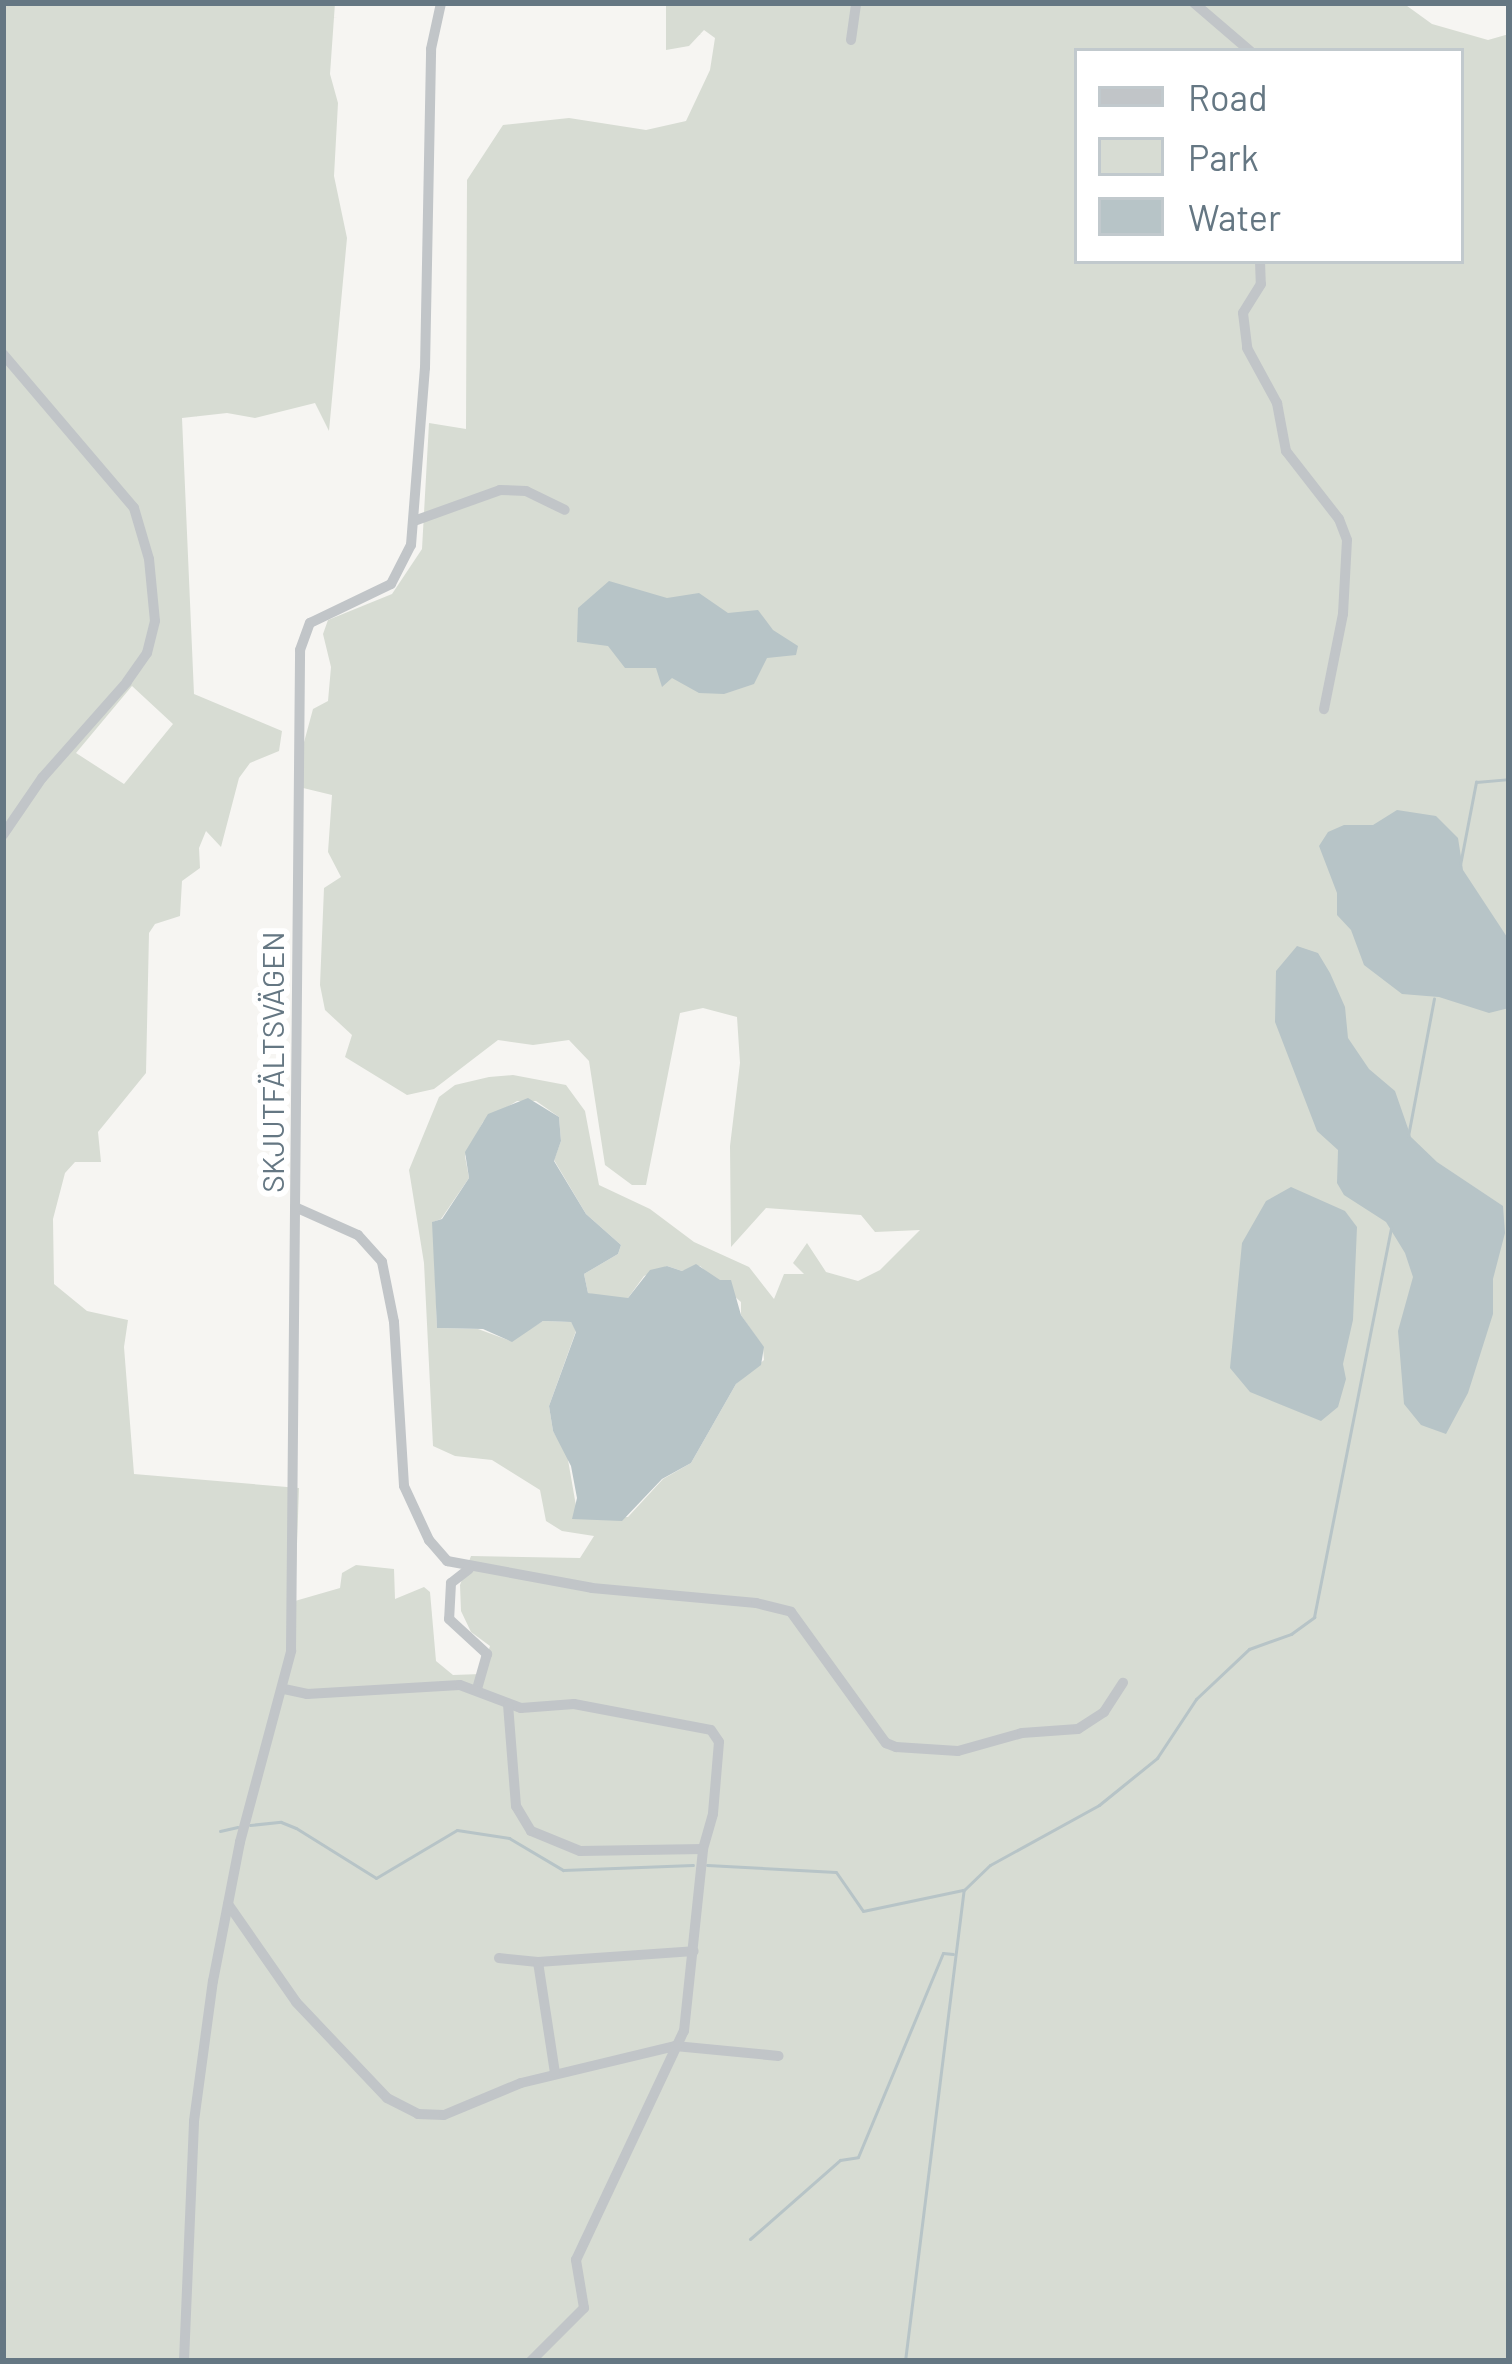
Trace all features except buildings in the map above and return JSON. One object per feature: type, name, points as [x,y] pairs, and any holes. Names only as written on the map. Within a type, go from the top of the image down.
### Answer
[{"type":"street","name":"SKJUTFÄLTSVÄGEN","points":[[441,3],[431,49],[425,368],[414,521],[397,577],[373,596],[317,618],[302,637],[295,1207],[345,1227],[382,1262],[394,1322],[404,1486],[434,1548],[447,1561],[469,1569]]},
{"type":"street","points":[[851,40],[856,3]]},
{"type":"street","points":[[1194,3],[1246,48]]},
{"type":"street","points":[[1260,264],[1261,284],[1243,313],[1247,348],[1276,403],[1286,451],[1339,519],[1347,539],[1343,614],[1324,709]]},
{"type":"street","points":[[3,354],[134,508],[149,559],[154,634],[147,653],[42,778],[3,836]]},
{"type":"street","points":[[414,521],[500,490],[526,491],[565,510]]},
{"type":"street","points":[[184,2361],[198,2078],[228,1904],[254,1786],[284,1689],[292,1634],[295,1207]]},
{"type":"street","points":[[477,1689],[487,1654],[449,1619],[451,1582],[469,1569],[592,1588],[770,1604],[791,1612],[886,1743],[896,1747],[958,1751],[1022,1733],[1078,1729],[1104,1712],[1123,1683]]},
{"type":"street","points":[[284,1689],[307,1694],[411,1685],[477,1689],[508,1705],[574,1704],[711,1730],[719,1742],[684,2031],[576,2260],[584,2308],[531,2361]]},
{"type":"street","points":[[508,1705],[517,1806],[530,1831],[580,1851],[703,1849]]},
{"type":"street","points":[[228,1904],[296,2002],[367,2079],[403,2109],[444,2115],[555,2073],[675,2046],[779,2056]]},
{"type":"street","points":[[499,1958],[538,1962],[694,1951]]},
{"type":"street","points":[[538,1962],[555,2073]]},
{"type":"green space","points":[[3,3],[335,3],[330,74],[338,103],[334,176],[347,238],[329,431],[315,403],[255,418],[227,413],[182,418],[194,694],[282,731],[279,751],[250,763],[239,778],[221,847],[206,831],[199,848],[200,868],[182,881],[180,916],[155,924],[149,933],[146,1073],[98,1132],[101,1162],[75,1162],[65,1173],[53,1219],[54,1284],[87,1311],[128,1320],[124,1347],[134,1474],[299,1488],[295,1601],[340,1588],[342,1573],[356,1565],[394,1569],[395,1599],[424,1587],[430,1592],[436,1661],[453,1675],[481,1674],[490,1646],[471,1632],[461,1611],[460,1585],[471,1556],[580,1558],[594,1536],[562,1531],[546,1521],[540,1490],[492,1460],[455,1456],[433,1446],[424,1263],[409,1170],[439,1097],[455,1085],[489,1077],[513,1075],[566,1085],[585,1111],[599,1185],[650,1209],[694,1242],[749,1267],[774,1299],[784,1274],[804,1274],[793,1263],[807,1243],[826,1272],[858,1281],[880,1270],[920,1230],[875,1232],[861,1215],[766,1208],[731,1247],[730,1146],[740,1063],[737,1017],[703,1008],[680,1013],[646,1185],[632,1185],[605,1165],[589,1061],[569,1040],[533,1045],[498,1040],[434,1089],[407,1095],[345,1057],[352,1035],[325,1010],[320,985],[324,888],[341,877],[328,852],[332,795],[299,787],[303,746],[313,709],[328,701],[331,667],[323,634],[328,620],[392,594],[422,549],[429,423],[466,429],[467,180],[503,125],[569,118],[646,130],[686,121],[710,70],[715,38],[704,30],[689,46],[666,50],[666,3],[1403,3],[1432,24],[1488,40],[1509,34],[1509,2361],[3,2361]],"holes":[[[132,686],[173,724],[124,784],[76,753]],[[517,1101],[536,1101],[559,1117],[561,1141],[554,1160],[586,1214],[621,1245],[618,1254],[584,1274],[588,1293],[618,1301],[628,1298],[644,1276],[667,1266],[682,1271],[700,1266],[741,1302],[741,1315],[763,1347],[764,1360],[736,1384],[691,1463],[663,1479],[628,1517],[584,1518],[576,1506],[567,1454],[553,1431],[549,1406],[576,1331],[571,1322],[543,1321],[511,1341],[478,1329],[437,1328],[433,1222],[441,1219],[469,1178],[465,1156],[483,1122]]]},
{"type":"water","points":[[609,581],[667,598],[699,593],[728,613],[758,610],[773,630],[798,646],[796,655],[767,658],[754,684],[724,694],[699,693],[672,678],[662,687],[656,668],[625,668],[608,646],[577,642],[578,608]]},
{"type":"water","points":[[1397,810],[1436,816],[1458,838],[1463,870],[1509,940],[1509,1008],[1489,1013],[1439,997],[1402,994],[1364,965],[1351,930],[1337,915],[1337,893],[1319,846],[1328,832],[1344,825],[1373,825]]},
{"type":"water","points":[[1297,946],[1318,953],[1330,973],[1345,1007],[1348,1038],[1369,1069],[1395,1091],[1411,1137],[1437,1162],[1503,1206],[1505,1233],[1493,1279],[1493,1314],[1468,1393],[1446,1434],[1421,1425],[1404,1404],[1398,1331],[1413,1277],[1405,1253],[1386,1222],[1344,1195],[1337,1183],[1338,1150],[1317,1131],[1275,1022],[1276,971]]},
{"type":"water","points":[[528,1098],[559,1117],[561,1141],[554,1161],[586,1214],[621,1245],[618,1254],[584,1274],[588,1293],[628,1298],[650,1270],[667,1266],[682,1271],[696,1264],[720,1280],[731,1280],[741,1315],[764,1347],[761,1365],[736,1384],[691,1463],[662,1479],[622,1521],[572,1519],[577,1498],[571,1466],[553,1431],[549,1406],[576,1332],[571,1322],[543,1321],[512,1342],[483,1329],[437,1328],[432,1222],[442,1219],[469,1178],[465,1152],[488,1114]]},
{"type":"water","points":[[1291,1187],[1345,1211],[1357,1227],[1353,1320],[1343,1364],[1346,1379],[1338,1407],[1321,1421],[1250,1392],[1230,1368],[1242,1243],[1266,1201]]},
{"type":"waterway","points":[[1460,865],[1476,782],[1509,779]]},
{"type":"waterway","points":[[1408,1136],[1434,998]]},
{"type":"waterway","points":[[905,2361],[964,1890],[990,1865],[1099,1805],[1157,1758],[1196,1699],[1249,1649],[1291,1634],[1314,1617],[1391,1228]]},
{"type":"waterway","points":[[250,1825],[281,1822],[296,1828],[376,1878],[457,1830],[509,1838],[563,1870],[693,1865]]},
{"type":"waterway","points":[[220,1831],[238,1827]]},
{"type":"waterway","points":[[707,1865],[836,1872],[863,1911],[963,1890]]},
{"type":"waterway","points":[[750,2239],[840,2160],[858,2157],[943,1953],[953,1954]]}]
